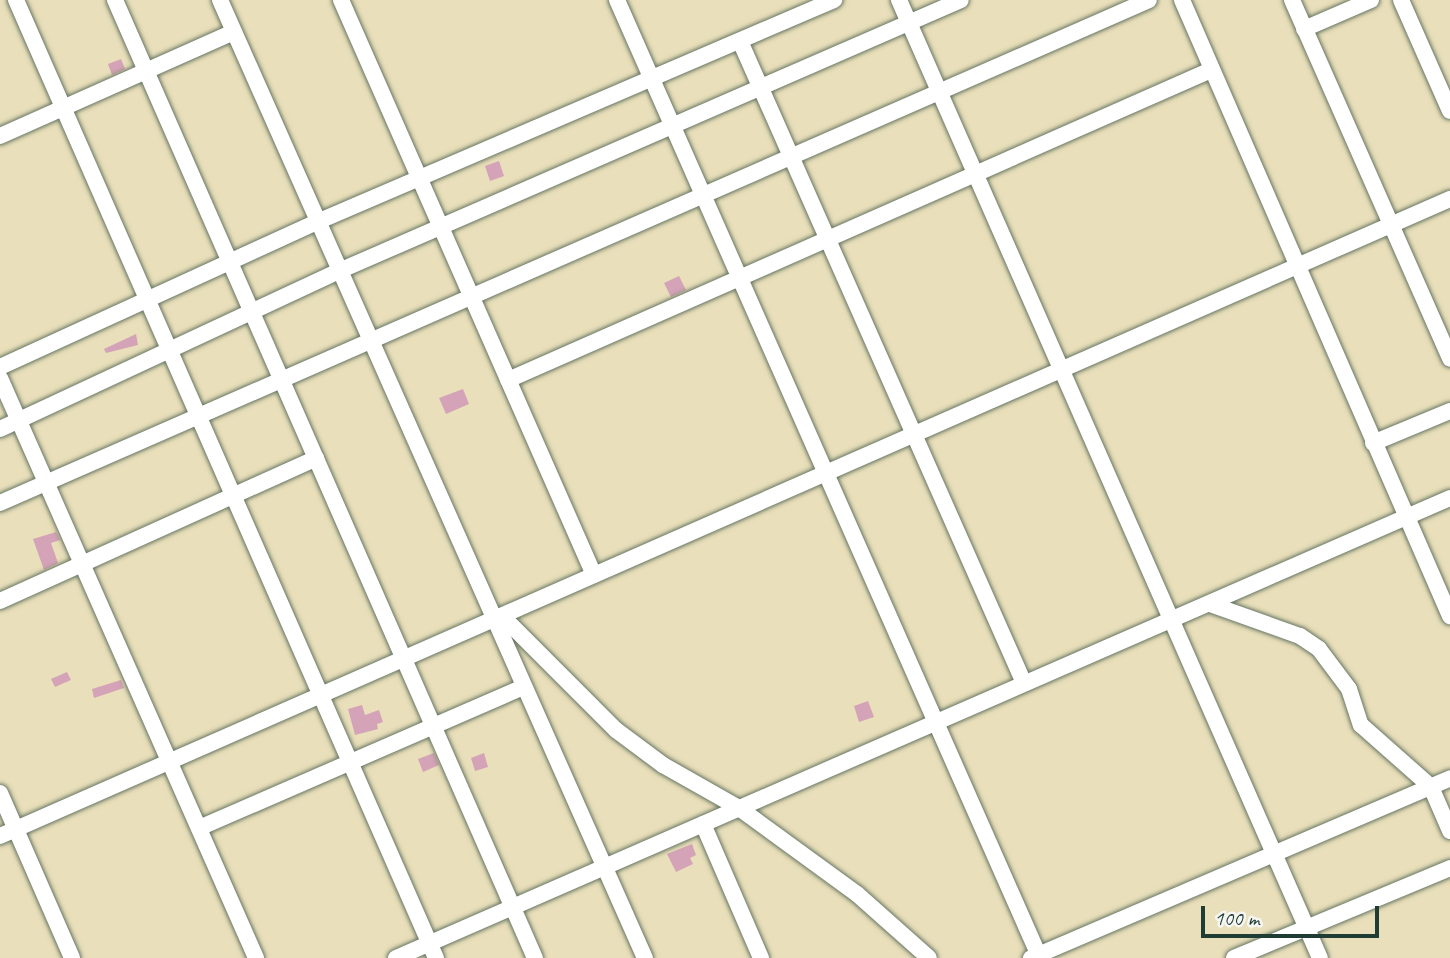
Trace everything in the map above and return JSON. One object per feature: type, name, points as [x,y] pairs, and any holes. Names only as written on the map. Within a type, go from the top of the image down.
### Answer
[{"type":"street","points":[[16,0],[433,951]]},
{"type":"street","points":[[115,0],[536,958]]},
{"type":"street","points":[[220,0],[369,340],[498,619],[523,687],[645,958]]},
{"type":"street","points":[[341,0],[594,575]]},
{"type":"street","points":[[617,0],[828,471],[1036,957],[1450,778]]},
{"type":"street","points":[[0,366],[145,299],[231,264],[317,222],[834,0]]},
{"type":"street","points":[[900,0],[1320,958]]},
{"type":"street","points":[[0,429],[339,271],[672,123],[961,0]]},
{"type":"street","points":[[0,503],[1149,0]]},
{"type":"street","points":[[1182,0],[1295,266],[1450,616]]},
{"type":"street","points":[[1292,0],[1450,359]]},
{"type":"street","points":[[1304,29],[1371,0]]},
{"type":"street","points":[[1401,0],[1450,111]]},
{"type":"street","points":[[0,136],[234,32]]},
{"type":"street","points":[[740,41],[1024,683]]},
{"type":"street","points":[[509,380],[975,172],[1212,70]]},
{"type":"street","points":[[0,836],[1450,199]]},
{"type":"street","points":[[0,377],[256,958]]},
{"type":"street","points":[[1373,443],[1450,411]]},
{"type":"street","points":[[0,601],[83,566],[316,458]]},
{"type":"street","points":[[396,958],[433,951],[513,906],[1024,683],[1173,621],[1450,498]]},
{"type":"street","points":[[1210,604],[1300,636],[1319,649],[1349,689],[1365,730],[1431,787],[1450,831]]},
{"type":"street","points":[[498,619],[616,730],[663,765],[739,808],[857,894],[929,958]]},
{"type":"street","points":[[199,828],[523,687]]},
{"type":"street","points":[[0,793],[72,958]]},
{"type":"street","points":[[703,824],[761,958]]},
{"type":"street","points":[[1234,958],[1450,869]]},
{"type":"building","points":[[121,59],[125,69],[112,75],[108,64]]},
{"type":"building","points":[[499,161],[504,176],[490,181],[485,166]]},
{"type":"building","points":[[679,276],[686,290],[671,297],[664,283]]},
{"type":"building","points":[[136,334],[138,345],[106,353],[104,349]]},
{"type":"building","points":[[463,389],[469,404],[446,414],[439,398]]},
{"type":"building","points":[[56,532],[60,540],[51,543],[58,563],[44,570],[33,539]]},
{"type":"building","points":[[67,672],[71,680],[55,687],[51,679]]},
{"type":"building","points":[[121,680],[124,688],[94,698],[92,689]]},
{"type":"building","points":[[868,701],[874,717],[859,722],[854,706]]},
{"type":"building","points":[[362,705],[365,715],[379,710],[383,722],[377,724],[378,729],[355,735],[348,709]]},
{"type":"building","points":[[434,753],[439,765],[423,772],[418,759]]},
{"type":"building","points":[[484,753],[488,767],[475,771],[471,758]]},
{"type":"building","points":[[692,844],[696,855],[690,858],[693,864],[676,872],[667,854]]}]
